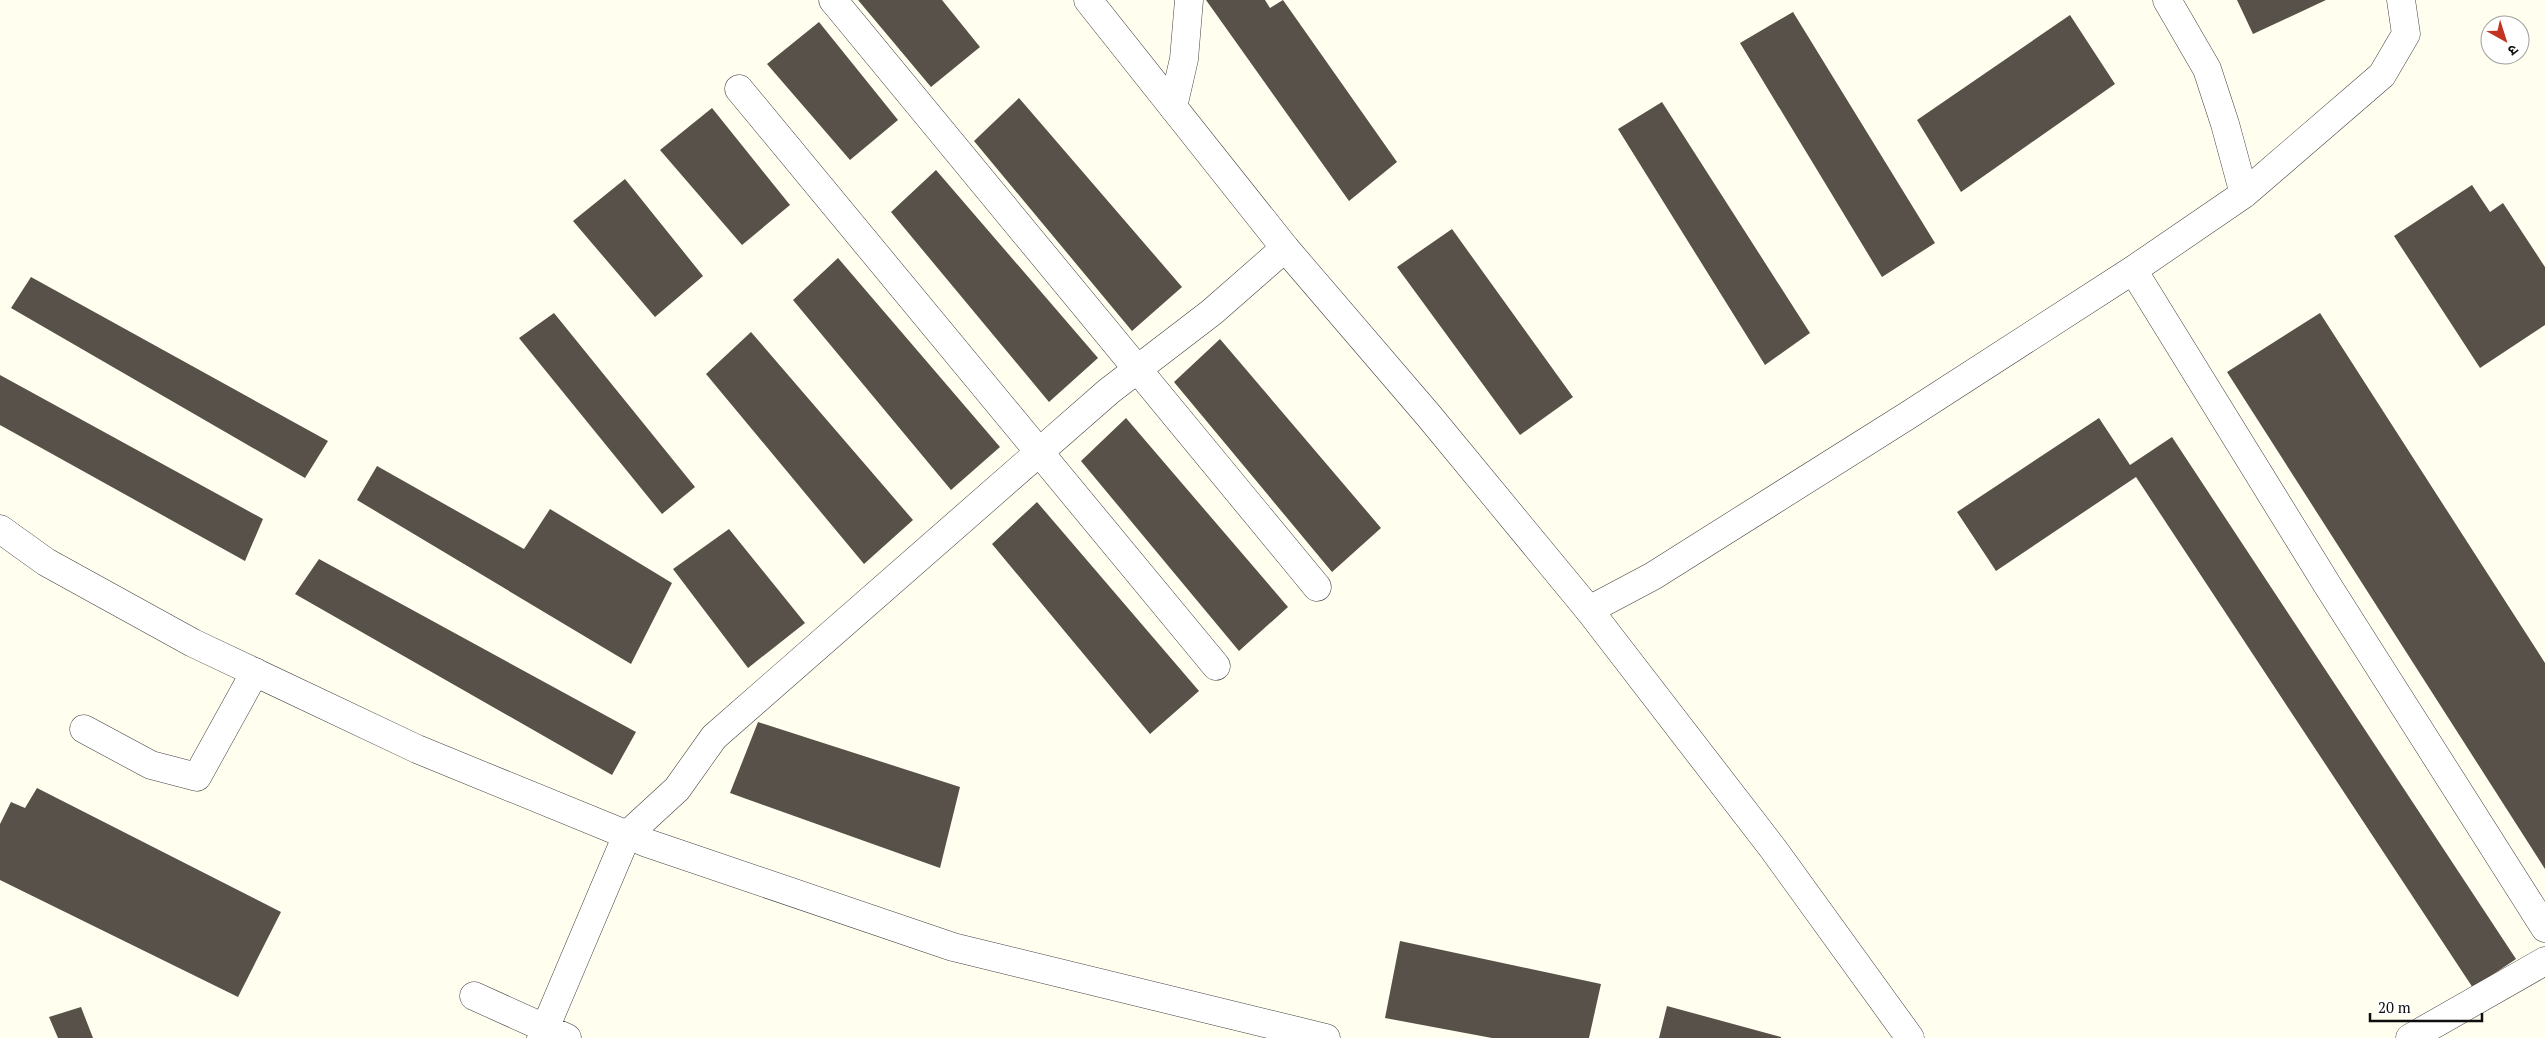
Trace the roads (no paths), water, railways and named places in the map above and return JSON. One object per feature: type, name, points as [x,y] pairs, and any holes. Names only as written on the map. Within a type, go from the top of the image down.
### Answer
[{"type":"street","points":[[833,0],[1317,587]]},
{"type":"street","points":[[1088,0],[1285,248],[1429,416],[1589,610],[1774,850],[1910,1038]]},
{"type":"street","points":[[1173,107],[1184,59],[1189,0]]},
{"type":"street","points":[[2167,0],[2207,69],[2225,124],[2244,194]]},
{"type":"street","points":[[1589,610],[1653,576],[1907,416],[2133,270],[2244,194],[2382,75],[2406,34],[2401,0]]},
{"type":"street","points":[[739,89],[1216,666]]},
{"type":"street","points":[[474,996],[551,1035],[627,835],[677,789],[714,737],[1109,391],[1212,312],[1285,248]]},
{"type":"street","points":[[2133,270],[2328,586],[2545,928]]},
{"type":"street","points":[[0,528],[46,562],[193,643],[417,749],[627,835],[953,947],[1293,1035],[1326,1038]]},
{"type":"street","points":[[84,729],[151,766],[197,777],[255,672]]},
{"type":"street","points":[[2410,1038],[2545,961]]}]
